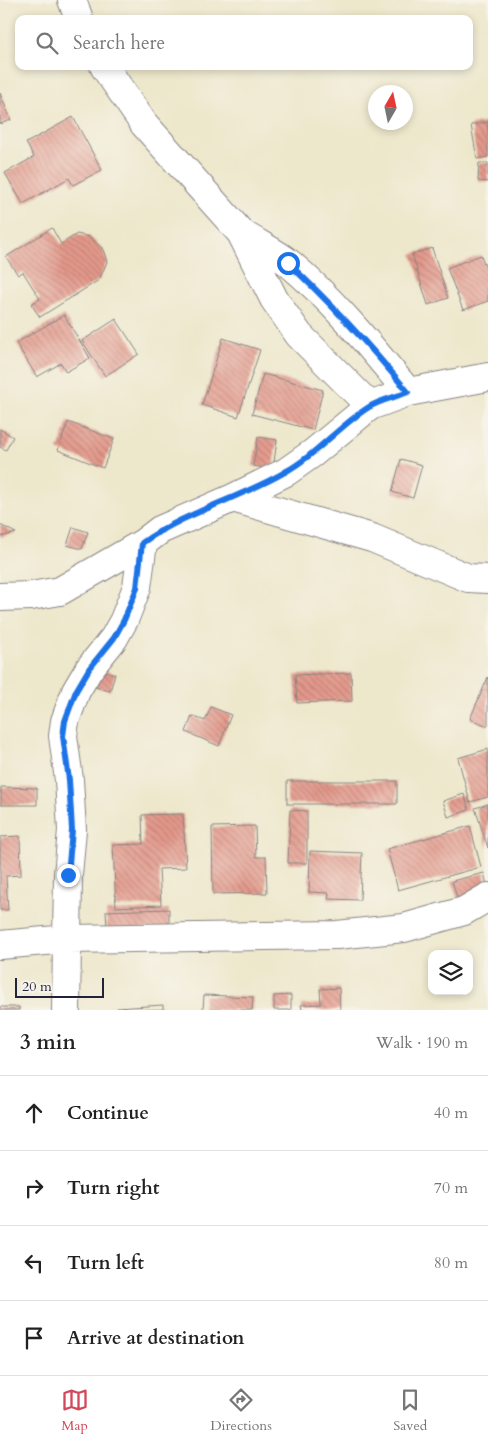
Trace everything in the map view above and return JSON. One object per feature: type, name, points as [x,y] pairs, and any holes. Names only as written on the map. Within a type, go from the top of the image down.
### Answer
[{"type":"street","points":[[72,0],[78,15]]},
{"type":"street","points":[[107,70],[144,124],[241,233],[274,300],[299,335],[370,406]]},
{"type":"street","points":[[241,233],[288,263],[330,302],[408,392]]},
{"type":"street","points":[[0,597],[31,596],[60,591],[142,543],[160,530],[234,498],[286,472],[314,453],[370,406],[408,392],[488,377]]},
{"type":"street","points":[[234,498],[372,538],[468,578],[488,579]]},
{"type":"street","points":[[66,1010],[68,875],[72,830],[69,780],[63,736],[65,721],[76,691],[89,669],[114,638],[124,620],[137,588],[142,543]]},
{"type":"street","points":[[0,945],[68,939],[337,935],[404,928],[464,911],[488,897]]},
{"type":"building","points":[[0,93],[11,120],[0,124]]},
{"type":"building","points":[[73,117],[102,170],[73,185],[69,178],[23,204],[5,173],[34,157],[26,143]]},
{"type":"building","points":[[488,122],[488,157],[477,159],[471,125]]},
{"type":"building","points":[[479,163],[488,163],[488,182],[478,181]]},
{"type":"building","points":[[52,228],[61,244],[77,234],[90,237],[103,249],[107,262],[99,280],[40,317],[31,304],[40,299],[23,272],[18,275],[6,257]]},
{"type":"building","points":[[432,248],[448,298],[428,305],[412,254]]},
{"type":"building","points":[[481,255],[488,275],[488,301],[463,310],[447,268]]},
{"type":"building","points":[[64,315],[90,358],[66,372],[61,363],[37,377],[16,343]]},
{"type":"building","points":[[116,319],[139,354],[105,376],[82,341]]},
{"type":"building","points":[[223,338],[260,350],[238,417],[202,405]]},
{"type":"building","points":[[263,374],[323,390],[313,430],[252,414]]},
{"type":"building","points":[[68,422],[114,439],[103,468],[58,450]]},
{"type":"building","points":[[0,429],[13,437],[6,450],[0,447]]},
{"type":"building","points":[[258,437],[277,440],[273,469],[253,466]]},
{"type":"building","points":[[401,459],[422,465],[413,498],[392,492]]},
{"type":"building","points":[[0,525],[16,533],[0,537]]},
{"type":"building","points":[[73,527],[88,532],[82,549],[67,545]]},
{"type":"building","points":[[100,669],[115,674],[110,691],[95,687]]},
{"type":"building","points":[[351,673],[352,701],[297,703],[295,675]]},
{"type":"building","points":[[488,677],[488,726],[470,719]]},
{"type":"building","points":[[211,707],[231,715],[219,746],[186,732],[192,716],[205,721]]},
{"type":"building","points":[[488,749],[488,797],[470,802],[458,758]]},
{"type":"building","points":[[287,781],[397,781],[397,804],[287,804]]},
{"type":"building","points":[[1,787],[37,788],[37,805],[1,805]]},
{"type":"building","points":[[464,794],[469,810],[448,817],[443,801]]},
{"type":"building","points":[[488,804],[488,848],[475,808]]},
{"type":"building","points":[[290,810],[307,811],[307,863],[288,863]]},
{"type":"building","points":[[183,814],[186,868],[159,869],[161,905],[116,907],[113,845],[143,844],[142,815]]},
{"type":"building","points":[[255,826],[256,857],[266,857],[267,893],[213,894],[212,827]]},
{"type":"building","points":[[470,826],[481,867],[398,890],[387,849]]},
{"type":"building","points":[[20,836],[21,875],[6,876],[8,910],[0,910],[0,837]]},
{"type":"building","points":[[310,851],[362,853],[360,900],[328,899],[329,893],[309,892]]},
{"type":"building","points":[[484,873],[488,889],[458,901],[452,881]]},
{"type":"building","points":[[169,909],[169,928],[107,929],[106,911]]},
{"type":"building","points":[[339,988],[340,1010],[302,1010],[301,1005],[321,1004],[320,989]]},
{"type":"building","points":[[204,995],[253,997],[252,1010],[203,1010]]},
{"type":"building","points":[[291,995],[291,1010],[274,1010],[274,996]]},
{"type":"building","points":[[163,1005],[163,1010],[118,1010],[117,1008]]},
{"type":"building","points":[[0,1007],[19,1007],[19,1010],[0,1010]]},
{"type":"route","points":[[68,875],[72,830],[69,780],[63,736],[65,721],[76,691],[89,669],[114,638],[124,620],[137,588],[142,543],[160,530],[234,498],[286,472],[314,453],[370,406],[408,392],[330,302],[288,263]]}]
